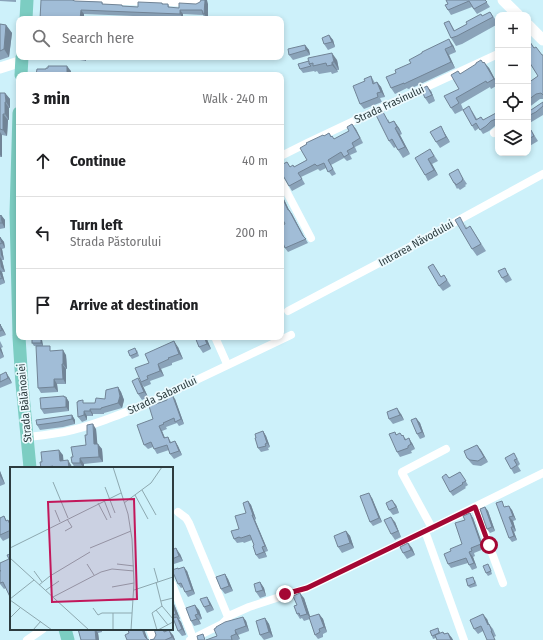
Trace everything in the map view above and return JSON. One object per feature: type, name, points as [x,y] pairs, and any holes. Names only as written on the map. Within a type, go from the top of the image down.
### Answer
[{"type":"main road","points":[[26,16],[27,0]]},
{"type":"main road","points":[[503,0],[515,12]]},
{"type":"main road","points":[[531,31],[543,40]]},
{"type":"main road","points":[[0,68],[20,60]]},
{"type":"main road","points":[[21,72],[22,60]]},
{"type":"main road","name":"Strada Bălănoaiei","points":[[19,340],[30,467]]},
{"type":"main road","points":[[65,630],[68,640]]},
{"type":"street","points":[[78,0],[199,3]]},
{"type":"street","name":"Strada Frasinului","points":[[284,154],[495,55]]},
{"type":"street","name":"Intrarea Năvodului","points":[[288,311],[543,174]]},
{"type":"street","points":[[284,186],[311,238]]},
{"type":"street","name":"Strada Sabarului","points":[[284,338],[291,335]]},
{"type":"street","points":[[217,340],[227,364]]},
{"type":"street","name":"Strada Sabarului","points":[[27,437],[64,432],[108,419],[146,404],[280,340]]},
{"type":"street","points":[[446,449],[402,473],[428,530],[464,640]]},
{"type":"street","points":[[173,587],[191,639],[222,624],[231,615],[249,607],[307,588],[543,473]]},
{"type":"street","points":[[475,507],[503,583]]},
{"type":"street","points":[[178,512],[186,518],[189,523],[228,617]]},
{"type":"street","points":[[27,640],[42,630]]},
{"type":"street","points":[[150,630],[154,640]]},
{"type":"building","points":[[41,0],[102,2],[102,4],[138,7],[138,2],[162,3],[168,4],[168,7],[179,8],[179,3],[196,4],[201,0],[205,0],[204,14],[202,10],[180,10],[180,14],[81,10],[80,16],[40,16]]},
{"type":"building","points":[[446,0],[485,0],[487,2],[474,9],[469,1],[448,10],[445,5],[448,4]]},
{"type":"building","points":[[490,12],[493,17],[451,38],[444,23],[449,21],[454,31],[467,24],[466,22],[481,14],[482,16]]},
{"type":"building","points":[[0,24],[6,25],[4,49],[0,51]]},
{"type":"building","points":[[329,35],[332,42],[324,44],[322,38]]},
{"type":"building","points":[[449,39],[452,46],[445,49],[451,62],[404,84],[391,88],[386,77],[396,73],[395,70],[411,63],[409,60],[422,52]]},
{"type":"building","points":[[531,44],[543,55],[543,95],[541,93],[536,94],[531,98],[531,81],[538,76],[531,65]]},
{"type":"building","points":[[305,45],[306,50],[289,55],[288,49]]},
{"type":"building","points":[[332,53],[334,62],[332,62],[332,65],[327,66],[326,63],[313,66],[313,63],[309,64],[308,58]]},
{"type":"building","points":[[481,60],[483,63],[484,62],[494,79],[487,83],[486,81],[456,98],[459,103],[451,108],[444,96],[459,89],[451,75],[458,71],[460,74]]},
{"type":"building","points":[[309,61],[311,66],[300,69],[298,64]]},
{"type":"building","points":[[48,66],[67,66],[67,72],[36,72],[37,69],[48,68]]},
{"type":"building","points":[[371,76],[373,84],[377,82],[381,92],[377,93],[378,97],[360,104],[353,86],[365,81],[364,79]]},
{"type":"building","points":[[427,86],[432,95],[425,98],[421,89]]},
{"type":"building","points":[[0,93],[5,93],[6,102],[5,114],[3,114],[3,130],[0,129]]},
{"type":"building","points":[[543,102],[543,106],[531,114],[531,110]]},
{"type":"building","points":[[469,106],[476,120],[481,117],[483,120],[495,114],[495,119],[480,130],[476,123],[472,126],[463,110]]},
{"type":"building","points":[[383,112],[389,123],[394,121],[397,127],[395,128],[405,147],[398,150],[392,139],[389,141],[376,115]]},
{"type":"building","points":[[352,124],[360,138],[352,143],[354,147],[347,151],[349,154],[344,157],[341,152],[328,160],[333,169],[328,172],[324,163],[317,166],[315,164],[298,173],[302,179],[289,186],[284,177],[284,164],[287,162],[290,167],[293,165],[294,167],[307,160],[300,148],[307,144],[306,143],[329,133],[334,139],[349,131],[347,127]]},
{"type":"building","points":[[441,126],[446,137],[436,142],[430,132]]},
{"type":"building","points":[[531,130],[534,136],[531,138]]},
{"type":"building","points":[[430,149],[434,156],[428,159],[434,170],[425,175],[415,158]]},
{"type":"building","points":[[458,169],[463,179],[456,185],[449,174]]},
{"type":"building","points":[[284,201],[306,239],[285,248]]},
{"type":"building","points":[[1,215],[2,223],[0,223],[0,216]]},
{"type":"building","points":[[460,217],[466,229],[470,226],[481,244],[472,249],[455,220]]},
{"type":"building","points":[[433,264],[441,277],[444,275],[447,280],[439,286],[428,267]]},
{"type":"building","points":[[505,268],[508,275],[502,278],[498,271]]},
{"type":"building","points":[[32,340],[41,340],[41,343],[32,343]]},
{"type":"building","points":[[196,340],[205,340],[207,344],[199,347]]},
{"type":"building","points":[[174,341],[179,354],[158,364],[160,371],[147,376],[148,379],[141,382],[135,368],[149,363],[145,354]]},
{"type":"building","points":[[36,346],[50,346],[50,351],[63,350],[63,379],[54,379],[54,387],[38,388]]},
{"type":"building","points":[[135,348],[137,353],[130,356],[128,351]]},
{"type":"building","points":[[6,372],[8,378],[0,382],[0,375]]},
{"type":"building","points":[[138,378],[144,392],[138,394],[132,381]]},
{"type":"building","points":[[118,387],[120,396],[118,403],[101,409],[90,409],[90,411],[84,411],[84,415],[78,417],[78,401],[83,400],[83,403],[95,403],[96,398],[105,399],[106,390]]},
{"type":"building","points":[[172,394],[181,419],[175,422],[174,418],[159,426],[164,438],[168,437],[170,443],[175,441],[179,451],[170,454],[167,445],[154,449],[151,442],[144,445],[137,425],[153,419],[148,403],[154,400],[156,404],[167,400],[166,396]]},
{"type":"building","points":[[66,397],[66,407],[41,409],[40,398]]},
{"type":"building","points":[[397,408],[400,415],[389,419],[387,412]]},
{"type":"building","points":[[72,415],[72,419],[37,425],[36,420]]},
{"type":"building","points":[[416,418],[422,432],[417,434],[411,420]]},
{"type":"building","points":[[93,424],[94,444],[98,444],[99,457],[80,458],[80,463],[72,463],[71,457],[73,457],[71,447],[86,445],[85,435],[87,435],[87,425]]},
{"type":"building","points":[[263,431],[267,443],[265,444],[266,446],[258,448],[255,434]]},
{"type":"building","points":[[395,432],[396,435],[400,433],[402,436],[403,435],[405,440],[409,438],[411,444],[408,448],[397,452],[389,434]]},
{"type":"building","points":[[477,445],[484,457],[478,461],[470,460],[467,458],[464,451]]},
{"type":"building","points":[[59,450],[60,461],[68,460],[69,467],[41,467],[41,452]]},
{"type":"building","points":[[514,453],[517,459],[514,460],[517,465],[511,469],[505,458]]},
{"type":"building","points":[[460,472],[466,481],[450,492],[442,477],[446,474],[449,478]]},
{"type":"building","points":[[369,493],[379,518],[370,522],[360,496]]},
{"type":"building","points":[[392,500],[396,507],[389,510],[386,503]]},
{"type":"building","points":[[248,501],[252,515],[265,546],[262,547],[264,552],[256,555],[250,535],[234,539],[231,531],[239,529],[235,516],[246,513],[243,503]]},
{"type":"building","points":[[502,501],[504,507],[509,506],[513,516],[509,517],[513,527],[511,527],[514,536],[509,538],[496,503]]},
{"type":"building","points":[[485,507],[492,527],[487,529],[480,509]]},
{"type":"building","points":[[470,513],[481,544],[471,548],[472,551],[469,552],[474,563],[469,565],[466,558],[448,564],[444,554],[451,551],[450,549],[462,544],[455,523],[465,520],[463,516]]},
{"type":"building","points":[[4,516],[6,521],[8,520],[10,530],[0,535],[0,518]]},
{"type":"building","points":[[391,517],[398,531],[391,534],[384,520]]},
{"type":"building","points":[[346,531],[350,543],[338,547],[334,536]]},
{"type":"building","points":[[408,543],[411,550],[403,553],[400,547]]},
{"type":"building","points":[[176,548],[179,556],[173,559],[173,550]]},
{"type":"building","points":[[10,554],[10,597],[3,582],[0,583],[0,563],[9,559],[7,555]]},
{"type":"building","points":[[488,564],[491,571],[486,573],[483,566]]},
{"type":"building","points":[[184,567],[192,590],[185,592],[181,583],[178,584],[173,570]]},
{"type":"building","points":[[225,574],[229,586],[221,589],[216,577]]},
{"type":"building","points":[[473,577],[475,583],[468,586],[466,579]]},
{"type":"building","points":[[260,582],[263,590],[256,592],[254,584]]},
{"type":"building","points":[[300,593],[307,614],[300,616],[299,613],[297,614],[294,606],[297,605],[293,596]]},
{"type":"building","points":[[207,597],[210,605],[204,607],[200,599]]},
{"type":"building","points":[[195,605],[198,614],[195,615],[197,619],[191,621],[186,608]]},
{"type":"building","points":[[173,606],[176,614],[173,615]]},
{"type":"building","points":[[319,614],[324,627],[319,629],[320,632],[315,635],[309,617]]},
{"type":"building","points":[[483,614],[488,625],[489,624],[495,640],[487,640],[481,626],[474,629],[470,620]]},
{"type":"building","points":[[177,617],[182,629],[178,631],[173,618]]},
{"type":"building","points":[[243,617],[246,626],[235,630],[236,634],[231,636],[232,640],[206,640],[217,636],[214,629],[216,627],[225,622]]},
{"type":"building","points":[[265,618],[269,632],[260,635],[256,621]]},
{"type":"building","points":[[438,628],[439,633],[432,636],[430,631]]},
{"type":"building","points":[[78,630],[95,630],[96,640],[81,640]]},
{"type":"building","points":[[128,630],[142,630],[145,637],[149,640],[127,640],[125,635],[129,633]]},
{"type":"building","points":[[154,630],[163,630],[164,632],[169,630],[172,637],[165,640],[150,640],[154,639],[156,635]]},
{"type":"building","points":[[443,632],[444,634],[448,633],[451,640],[437,640],[435,635]]},
{"type":"building","points":[[203,634],[205,640],[198,640],[197,636]]},
{"type":"route","points":[[285,594],[307,588],[475,507],[489,545]]}]
